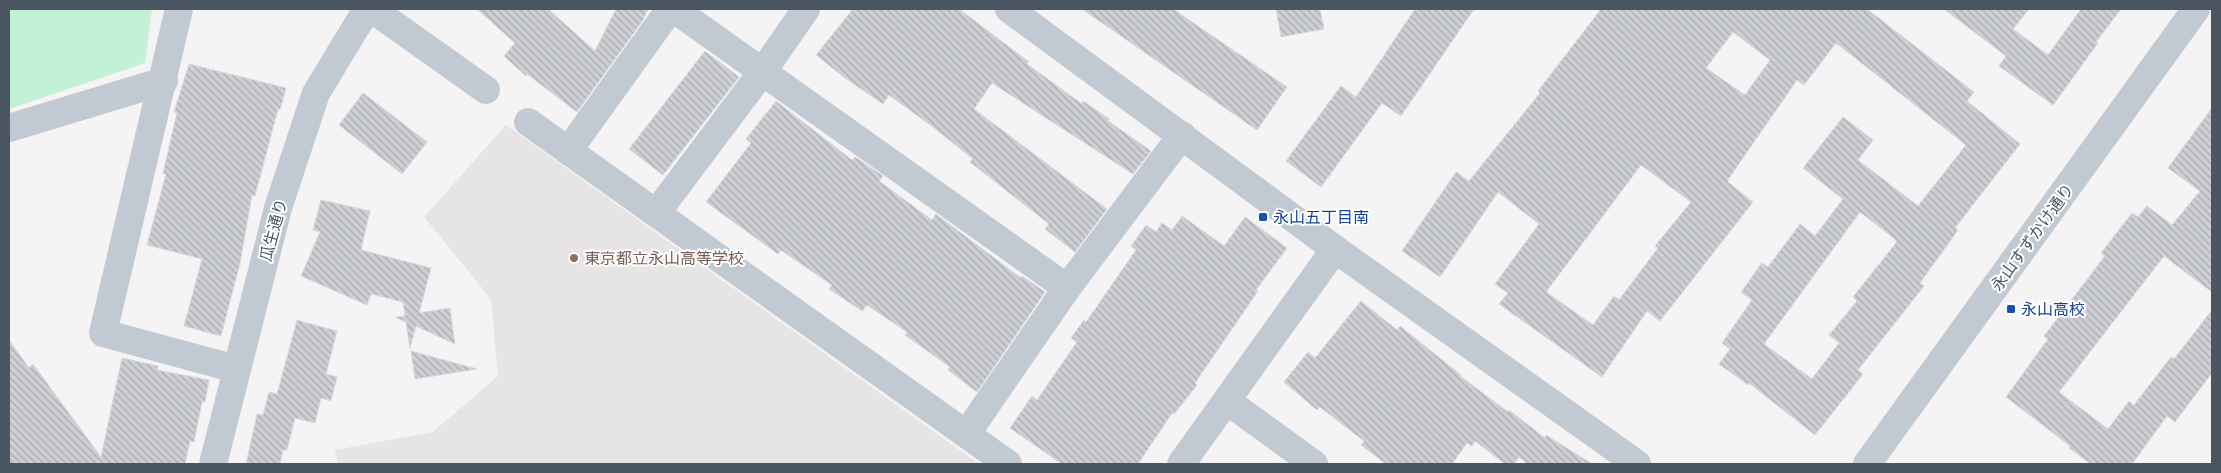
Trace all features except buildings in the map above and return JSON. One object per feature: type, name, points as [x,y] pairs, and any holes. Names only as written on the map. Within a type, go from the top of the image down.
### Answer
[{"type":"street","points":[[179,9],[164,80],[103,333],[236,369]]},
{"type":"street","name":"瓜生通り","points":[[213,464],[278,208],[316,94],[368,9]]},
{"type":"street","points":[[372,9],[486,90]]},
{"type":"street","points":[[568,151],[672,9],[763,71],[1067,288]]},
{"type":"street","points":[[657,212],[763,71],[806,9]]},
{"type":"street","name":"永山すずかけ通り","points":[[1868,464],[2196,9]]},
{"type":"street","points":[[1027,14],[1182,135],[1335,248],[1637,464]]},
{"type":"street","points":[[9,128],[164,80]]},
{"type":"street","points":[[528,122],[657,212],[1008,464]]},
{"type":"street","points":[[967,434],[1067,288],[1182,135]]},
{"type":"street","points":[[1181,464],[1335,248]]},
{"type":"street","points":[[1227,401],[1314,464]]},
{"type":"shaded area","name":"東京都立永山高等学校","points":[[506,125],[979,464],[338,464],[335,450],[433,432],[498,376],[491,299],[424,217]]},
{"type":"green space","points":[[9,9],[152,9],[145,63],[9,109]]},
{"type":"place","name":"永山五丁目南","points":[[1263,217]]},
{"type":"place","name":"東京都立永山高等学校","points":[[574,258]]},
{"type":"place","name":"永山高校","points":[[2011,309]]}]
